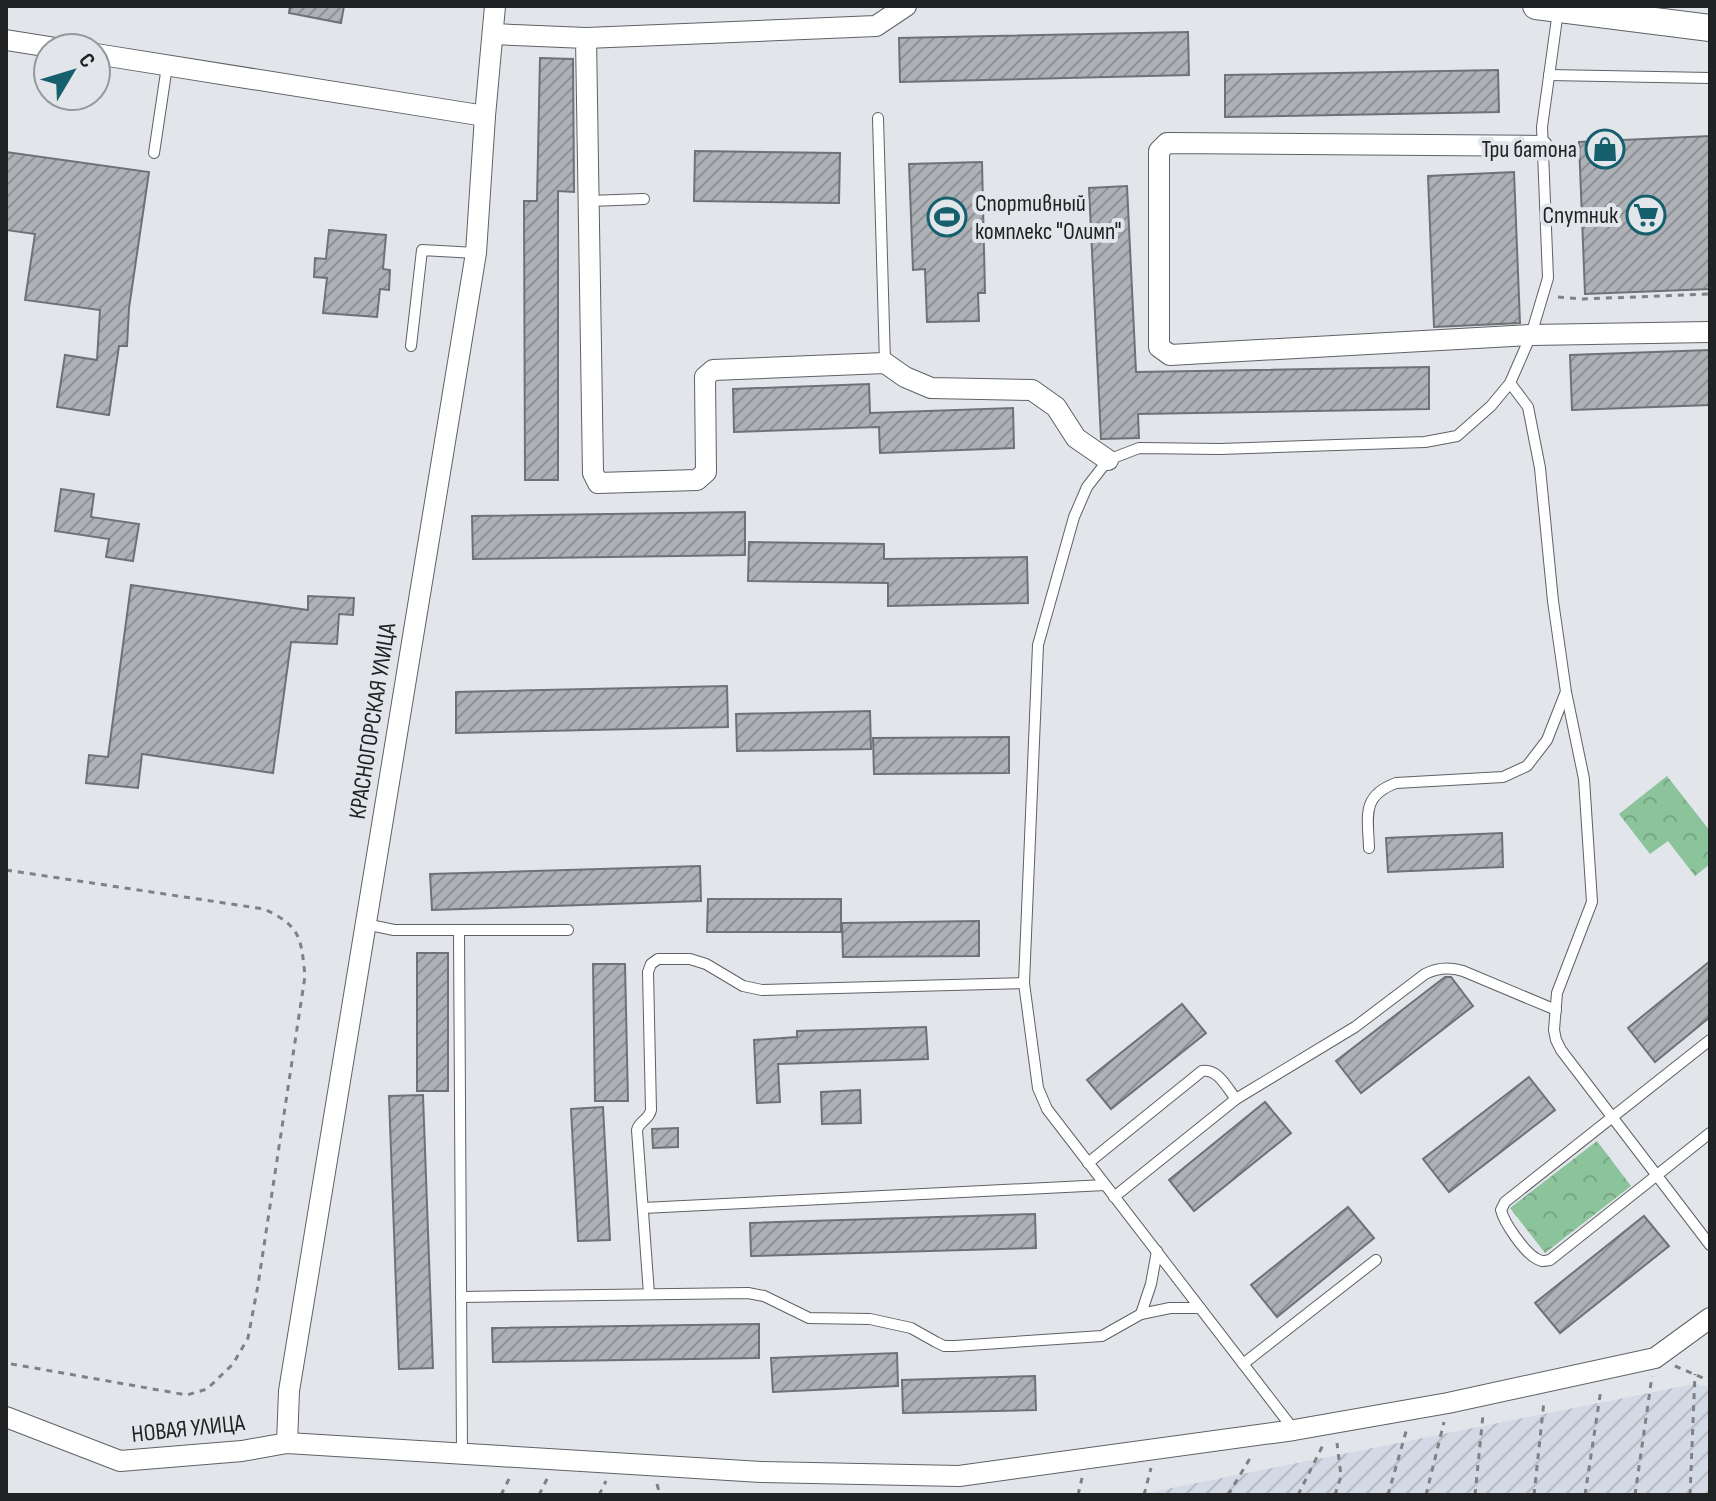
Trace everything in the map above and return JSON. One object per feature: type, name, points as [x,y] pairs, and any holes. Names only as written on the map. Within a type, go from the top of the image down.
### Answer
[{"type":"street","name":"КРАСНОГОРСКАЯ УЛИЦА","points":[[287,1443],[289,1391],[476,253],[495,6]]},
{"type":"street","points":[[493,34],[586,38],[876,26],[906,6]]},
{"type":"street","points":[[1547,8],[1710,28]]},
{"type":"street","points":[[586,38],[593,473],[598,483],[697,480],[706,472],[705,377],[713,370],[885,363],[905,377],[931,388],[1032,390],[1056,407],[1076,438],[1108,460]]},
{"type":"street","points":[[6,40],[32,44]]},
{"type":"street","points":[[112,57],[485,116]]},
{"type":"street","points":[[1542,146],[1167,143],[1159,151],[1159,347],[1170,355],[1531,335],[1710,332]]},
{"type":"street","points":[[1655,1358],[1710,1318]]},
{"type":"street","name":"НОВАЯ УЛИЦА","points":[[6,1417],[120,1461],[242,1451],[287,1443],[761,1472],[959,1476],[1294,1430],[1448,1403],[1655,1358]]},
{"type":"lane","points":[[1294,1430],[1047,1109],[1038,1088],[1024,983],[1038,645],[1074,517],[1087,487],[1108,460],[1139,448],[1220,449],[1425,442],[1457,436],[1491,406],[1510,383],[1531,335],[1548,278],[1542,146],[1549,75],[1547,8]]},
{"type":"lane","points":[[154,153],[167,66]]},
{"type":"lane","points":[[1549,75],[1710,78]]},
{"type":"lane","points":[[878,118],[885,363]]},
{"type":"lane","points":[[589,201],[644,199]]},
{"type":"lane","points":[[411,346],[422,250],[476,253]]},
{"type":"lane","points":[[1510,383],[1528,407],[1540,468],[1553,601],[1566,692],[1584,779],[1592,902],[1557,993],[1556,1040],[1710,1245]]},
{"type":"lane","points":[[1369,848],[1368,807],[1382,788],[1396,783],[1503,777],[1527,766],[1547,740],[1566,692]]},
{"type":"lane","points":[[365,924],[394,930],[568,930]]},
{"type":"lane","points":[[459,930],[462,1453]]},
{"type":"lane","points":[[649,1294],[637,1130],[650,1116],[651,1110],[648,972],[651,964],[658,959],[698,960],[743,986],[762,990],[1024,983]]},
{"type":"lane","points":[[1114,1197],[1236,1099],[1355,1027],[1434,970],[1447,968],[1463,971],[1556,1010]]},
{"type":"lane","points":[[1710,1040],[1505,1202],[1501,1210],[1504,1221],[1533,1257],[1550,1260],[1710,1133]]},
{"type":"lane","points":[[1088,1163],[1202,1071],[1208,1069],[1215,1072],[1236,1099]]},
{"type":"lane","points":[[643,1208],[1105,1185]]},
{"type":"lane","points":[[1141,1314],[1157,1251]]},
{"type":"lane","points":[[1243,1364],[1376,1260]]},
{"type":"lane","points":[[461,1297],[756,1294],[809,1318],[870,1319],[911,1328],[944,1346],[1102,1336],[1141,1314],[1170,1308],[1200,1308]]},
{"type":"path","points":[[1542,296],[1583,299],[1710,294]]},
{"type":"path","points":[[6,870],[264,909],[281,917],[297,932],[305,976],[251,1325],[248,1338],[233,1364],[207,1389],[187,1395],[6,1363]]},
{"type":"path","points":[[1635,1495],[1655,1358],[1710,1381]]},
{"type":"path","points":[[1585,1495],[1604,1369]]},
{"type":"path","points":[[1690,1495],[1695,1374]]},
{"type":"path","points":[[1534,1495],[1546,1382]]},
{"type":"path","points":[[1475,1495],[1484,1395]]},
{"type":"path","points":[[1426,1495],[1448,1403]]},
{"type":"path","points":[[1388,1495],[1413,1409]]},
{"type":"path","points":[[1298,1495],[1334,1423]]},
{"type":"path","points":[[1334,1423],[1341,1476],[1335,1495]]},
{"type":"path","points":[[1228,1495],[1265,1434]]},
{"type":"path","points":[[1144,1495],[1156,1449]]},
{"type":"shaded area","points":[[1694,1384],[1710,1387],[1710,1495],[1137,1495]]},
{"type":"green space","points":[[1667,776],[1710,831],[1710,864],[1695,876],[1668,841],[1650,854],[1619,814]]},
{"type":"green space","points":[[1597,1141],[1631,1186],[1545,1253],[1510,1208]]},
{"type":"building","points":[[290,6],[344,6],[341,23],[289,13]]},
{"type":"building","points":[[1188,32],[1189,75],[900,82],[899,38]]},
{"type":"building","points":[[540,58],[573,59],[574,192],[558,191],[558,480],[525,480],[524,201],[537,201]]},
{"type":"building","points":[[1498,70],[1499,112],[1225,117],[1225,75]]},
{"type":"building","name":"Спутник","points":[[1710,136],[1710,289],[1585,294],[1579,142]]},
{"type":"building","points":[[695,151],[840,153],[839,203],[694,201]]},
{"type":"building","points":[[6,152],[149,172],[129,308],[127,346],[119,346],[109,415],[57,407],[65,355],[97,360],[100,310],[25,300],[35,234],[6,230]]},
{"type":"building","name":"Спортивный комплекс \"Олимп\"","points":[[982,162],[985,293],[978,293],[979,321],[927,322],[925,269],[913,270],[909,164]]},
{"type":"building","points":[[1514,172],[1520,323],[1434,327],[1428,176]]},
{"type":"building","points":[[1127,186],[1136,372],[1429,367],[1429,409],[1138,414],[1139,438],[1101,439],[1089,188]]},
{"type":"building","points":[[329,230],[386,235],[383,269],[390,270],[389,290],[380,289],[377,317],[323,313],[327,278],[314,277],[315,258],[326,259]]},
{"type":"building","points":[[1710,350],[1710,405],[1572,410],[1570,355]]},
{"type":"building","points":[[869,384],[870,413],[1013,408],[1014,448],[880,453],[879,427],[734,432],[733,389]]},
{"type":"building","points":[[61,489],[94,494],[91,517],[139,524],[133,561],[106,557],[109,539],[55,531]]},
{"type":"building","points":[[745,512],[745,555],[473,559],[472,516]]},
{"type":"building","points":[[749,542],[884,544],[884,559],[1027,557],[1028,603],[888,606],[888,583],[748,581]]},
{"type":"building","points":[[131,585],[308,610],[308,596],[354,598],[353,615],[339,614],[337,644],[291,642],[273,773],[142,754],[138,788],[86,783],[89,755],[108,757]]},
{"type":"building","points":[[727,686],[728,727],[456,733],[456,692]]},
{"type":"building","points":[[870,711],[871,749],[737,751],[736,714]]},
{"type":"building","points":[[1009,737],[1009,773],[874,774],[873,738]]},
{"type":"building","points":[[1502,833],[1503,867],[1388,872],[1386,838]]},
{"type":"building","points":[[700,866],[701,901],[432,910],[430,874]]},
{"type":"building","points":[[708,899],[841,899],[841,932],[707,932]]},
{"type":"building","points":[[979,921],[979,956],[843,957],[842,923]]},
{"type":"building","points":[[417,953],[448,953],[448,1091],[417,1091]]},
{"type":"building","points":[[1710,961],[1710,1017],[1655,1062],[1628,1028]]},
{"type":"building","points":[[593,964],[625,964],[628,1101],[595,1101]]},
{"type":"building","points":[[1445,977],[1451,977],[1473,1006],[1361,1093],[1336,1061]]},
{"type":"building","points":[[1182,1004],[1206,1033],[1111,1109],[1087,1080]]},
{"type":"building","points":[[926,1027],[928,1059],[778,1064],[780,1102],[757,1103],[754,1040],[797,1037],[797,1031]]},
{"type":"building","points":[[1529,1077],[1555,1110],[1449,1192],[1423,1159]]},
{"type":"building","points":[[860,1090],[861,1123],[822,1124],[821,1092]]},
{"type":"building","points":[[423,1095],[433,1368],[399,1369],[389,1096]]},
{"type":"building","points":[[1265,1102],[1291,1133],[1194,1211],[1169,1180]]},
{"type":"building","points":[[603,1107],[610,1240],[578,1241],[571,1109]]},
{"type":"building","points":[[678,1128],[678,1147],[653,1148],[652,1129]]},
{"type":"building","points":[[1348,1207],[1374,1238],[1277,1317],[1251,1285]]},
{"type":"building","points":[[1035,1214],[1036,1248],[751,1256],[750,1223]]},
{"type":"building","points":[[1644,1216],[1669,1246],[1560,1333],[1535,1303]]},
{"type":"building","points":[[759,1324],[759,1358],[493,1362],[492,1328]]},
{"type":"building","points":[[897,1353],[898,1386],[773,1392],[771,1358]]},
{"type":"building","points":[[1035,1376],[1036,1410],[903,1413],[902,1380]]},
{"type":"place","name":"Три батона","points":[[1605,149]]},
{"type":"place","name":"Спутник","points":[[1646,215]]},
{"type":"place","name":"Спортивный комплекс \"Олимп\"","points":[[947,217]]}]
